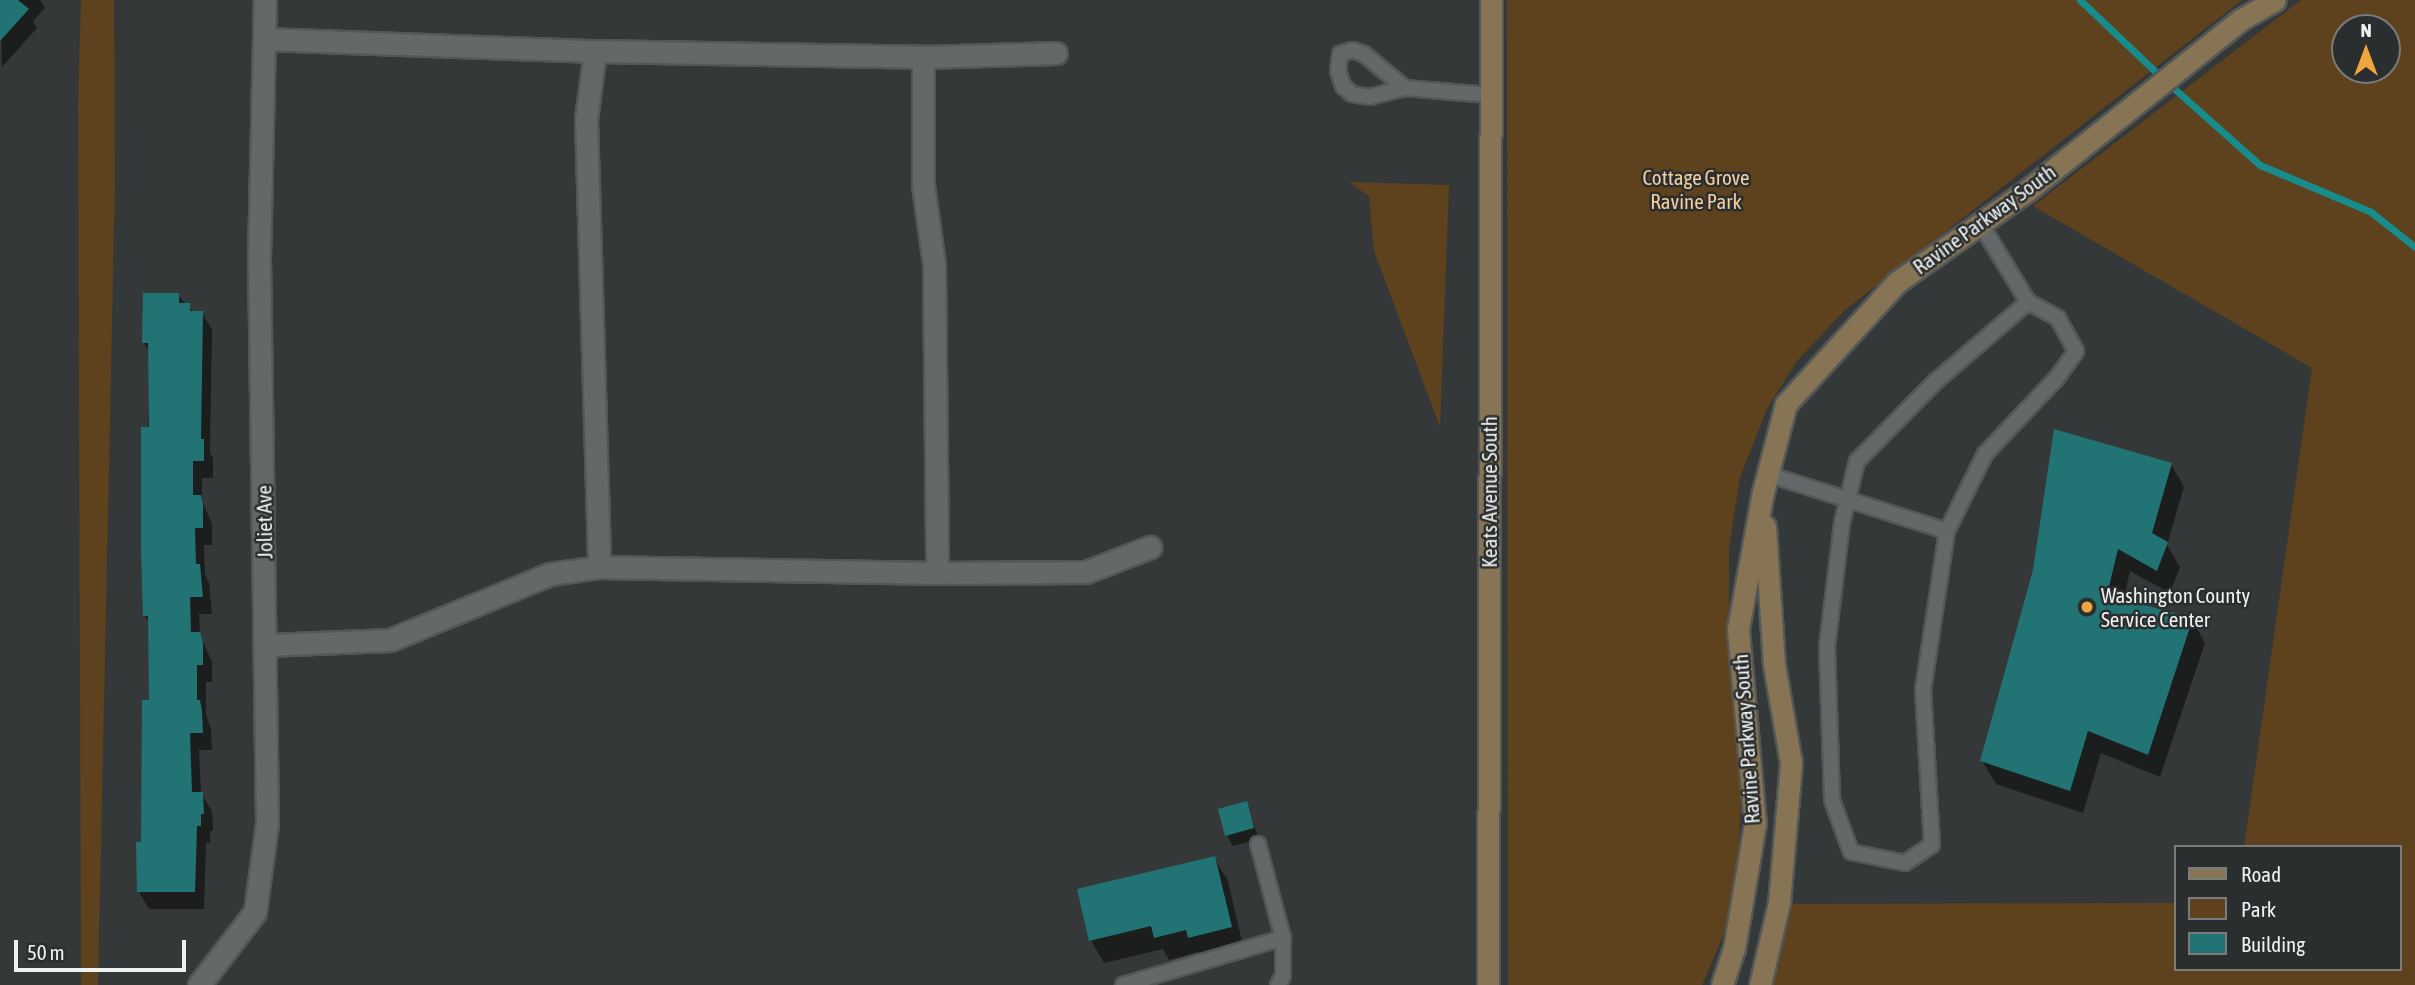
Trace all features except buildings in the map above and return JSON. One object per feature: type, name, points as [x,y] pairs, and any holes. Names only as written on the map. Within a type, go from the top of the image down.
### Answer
[{"type":"street","name":"Joliet Ave","points":[[199,985],[255,912],[267,823],[267,645],[259,257],[265,0]]},
{"type":"street","name":"Keats Avenue South","points":[[1488,985],[1491,0]]},
{"type":"street","name":"Ravine Parkway South","points":[[1722,985],[1734,949],[1755,824],[1738,629],[1765,483],[1786,404],[1897,282],[2028,190],[2240,20],[2275,0]]},
{"type":"street","points":[[264,39],[595,51],[923,57],[1056,53]]},
{"type":"street","points":[[595,51],[586,119],[599,567]]},
{"type":"street","points":[[923,57],[923,186],[934,264],[937,573]]},
{"type":"street","name":"Ravine Parkway South","points":[[1760,985],[1779,903],[1791,763],[1774,665],[1765,483]]},
{"type":"street","points":[[267,645],[390,640],[550,574],[599,567],[937,573],[1086,572],[1150,547]]},
{"type":"lane","points":[[1405,88],[1364,54],[1352,50],[1340,54],[1338,71],[1343,86],[1352,94],[1370,97],[1405,88],[1490,95]]},
{"type":"lane","points":[[1980,223],[2028,302],[2058,318],[2076,352],[2056,379],[2012,422],[1985,454],[1947,531],[1923,690],[1932,845],[1905,863],[1851,852],[1832,800],[1827,647],[1848,501],[1857,461],[1936,380],[2028,302]]},
{"type":"lane","points":[[1765,483],[1848,501],[1947,531]]},
{"type":"lane","points":[[1258,844],[1283,937],[1283,976],[1278,985]]},
{"type":"lane","points":[[1123,985],[1283,937]]},
{"type":"green space","points":[[81,0],[114,0],[115,180],[98,985],[81,985],[78,103]]},
{"type":"green space","name":"Cottage Grove Ravine Park","points":[[1507,0],[2242,0],[1845,310],[1796,362],[1767,409],[1740,477],[1729,548],[1729,637],[1741,784],[1738,883],[1735,908],[1702,985],[1508,985]]},
{"type":"green space","points":[[2301,0],[2415,0],[2415,985],[1772,985],[1787,904],[2174,903],[2174,971],[2401,971],[2401,845],[2244,845],[2312,368],[2033,206]]},
{"type":"green space","points":[[1349,182],[1449,185],[1440,427],[1374,251],[1369,196]]},
{"type":"waterway","points":[[2080,0],[2260,165],[2371,212],[2415,247]]},
{"type":"place","name":"Washington County Service Center","points":[[2087,607]]}]
